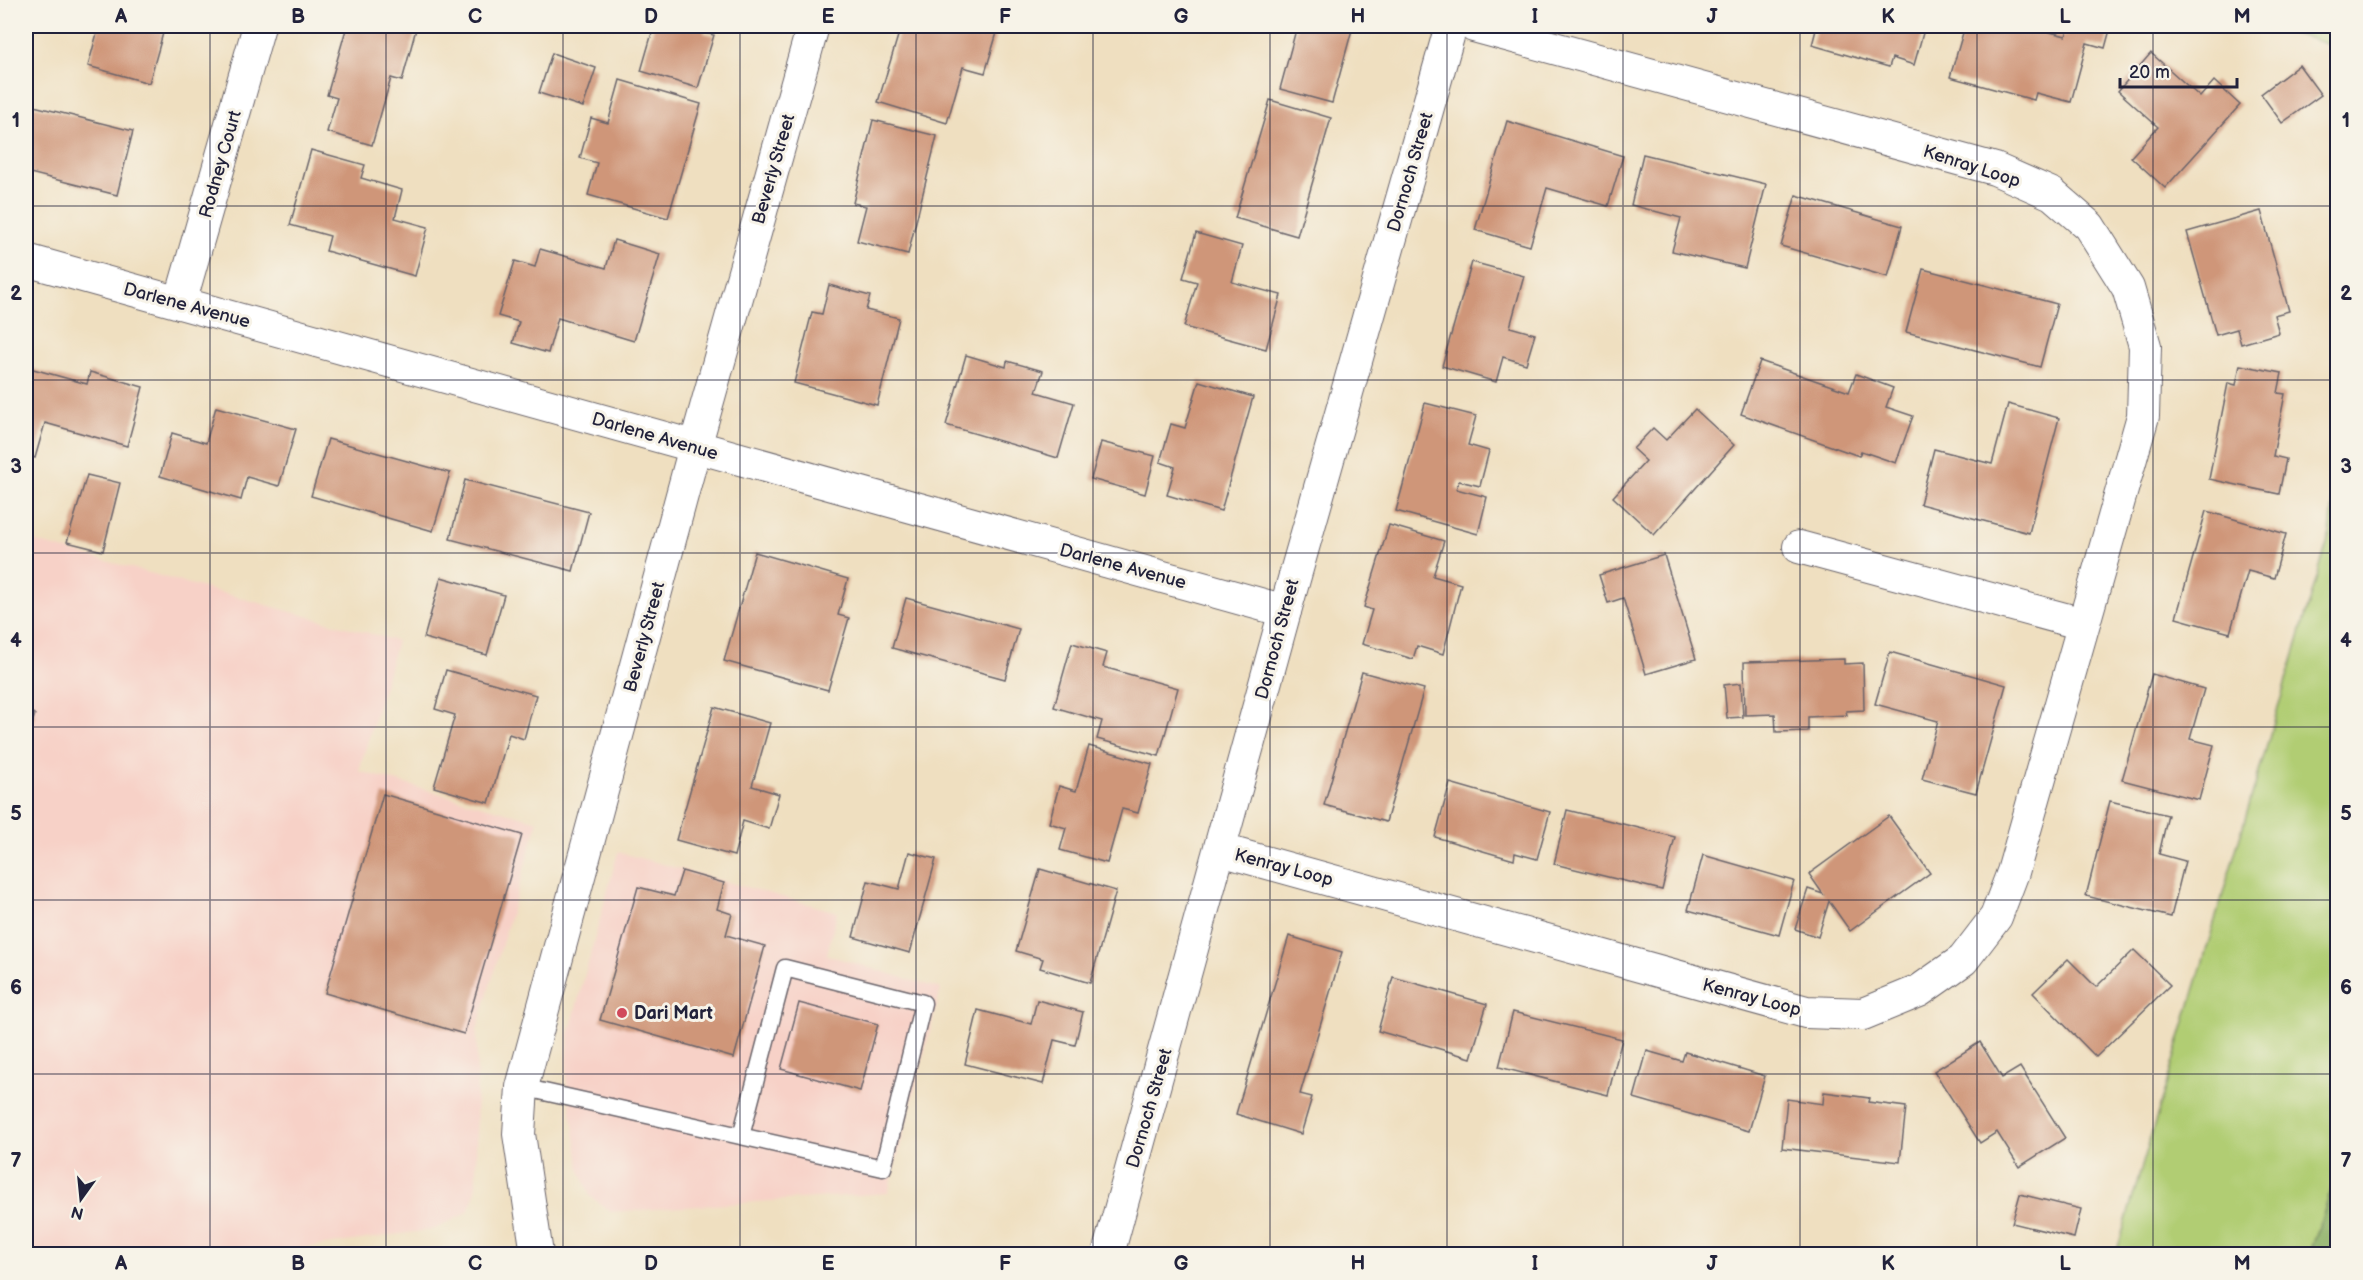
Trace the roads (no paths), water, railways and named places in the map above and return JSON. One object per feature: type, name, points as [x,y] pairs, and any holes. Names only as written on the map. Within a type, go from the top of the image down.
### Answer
[{"type":"street","name":"Rodney Court","points":[[180,303],[259,26]]},
{"type":"street","name":"Beverly Street","points":[[537,1254],[519,1134],[522,1087],[695,447],[813,26]]},
{"type":"street","name":"Dornoch Street","points":[[1108,1254],[1285,611],[1451,26]]},
{"type":"street","name":"Kenray Loop","points":[[1221,850],[1806,1012],[1863,1014],[1919,991],[1963,960],[1996,917],[2013,872],[2143,416],[2145,346],[2128,288],[2089,226],[2052,194],[1995,169],[1474,26]]},
{"type":"street","name":"Darlene Avenue","points":[[26,260],[1285,611]]},
{"type":"street","points":[[1799,547],[2083,624]]},
{"type":"lane","points":[[522,1087],[882,1168],[923,1003],[785,968],[741,1136]]},
{"type":"place","name":"Dari Mart","points":[[622,1013]]}]
